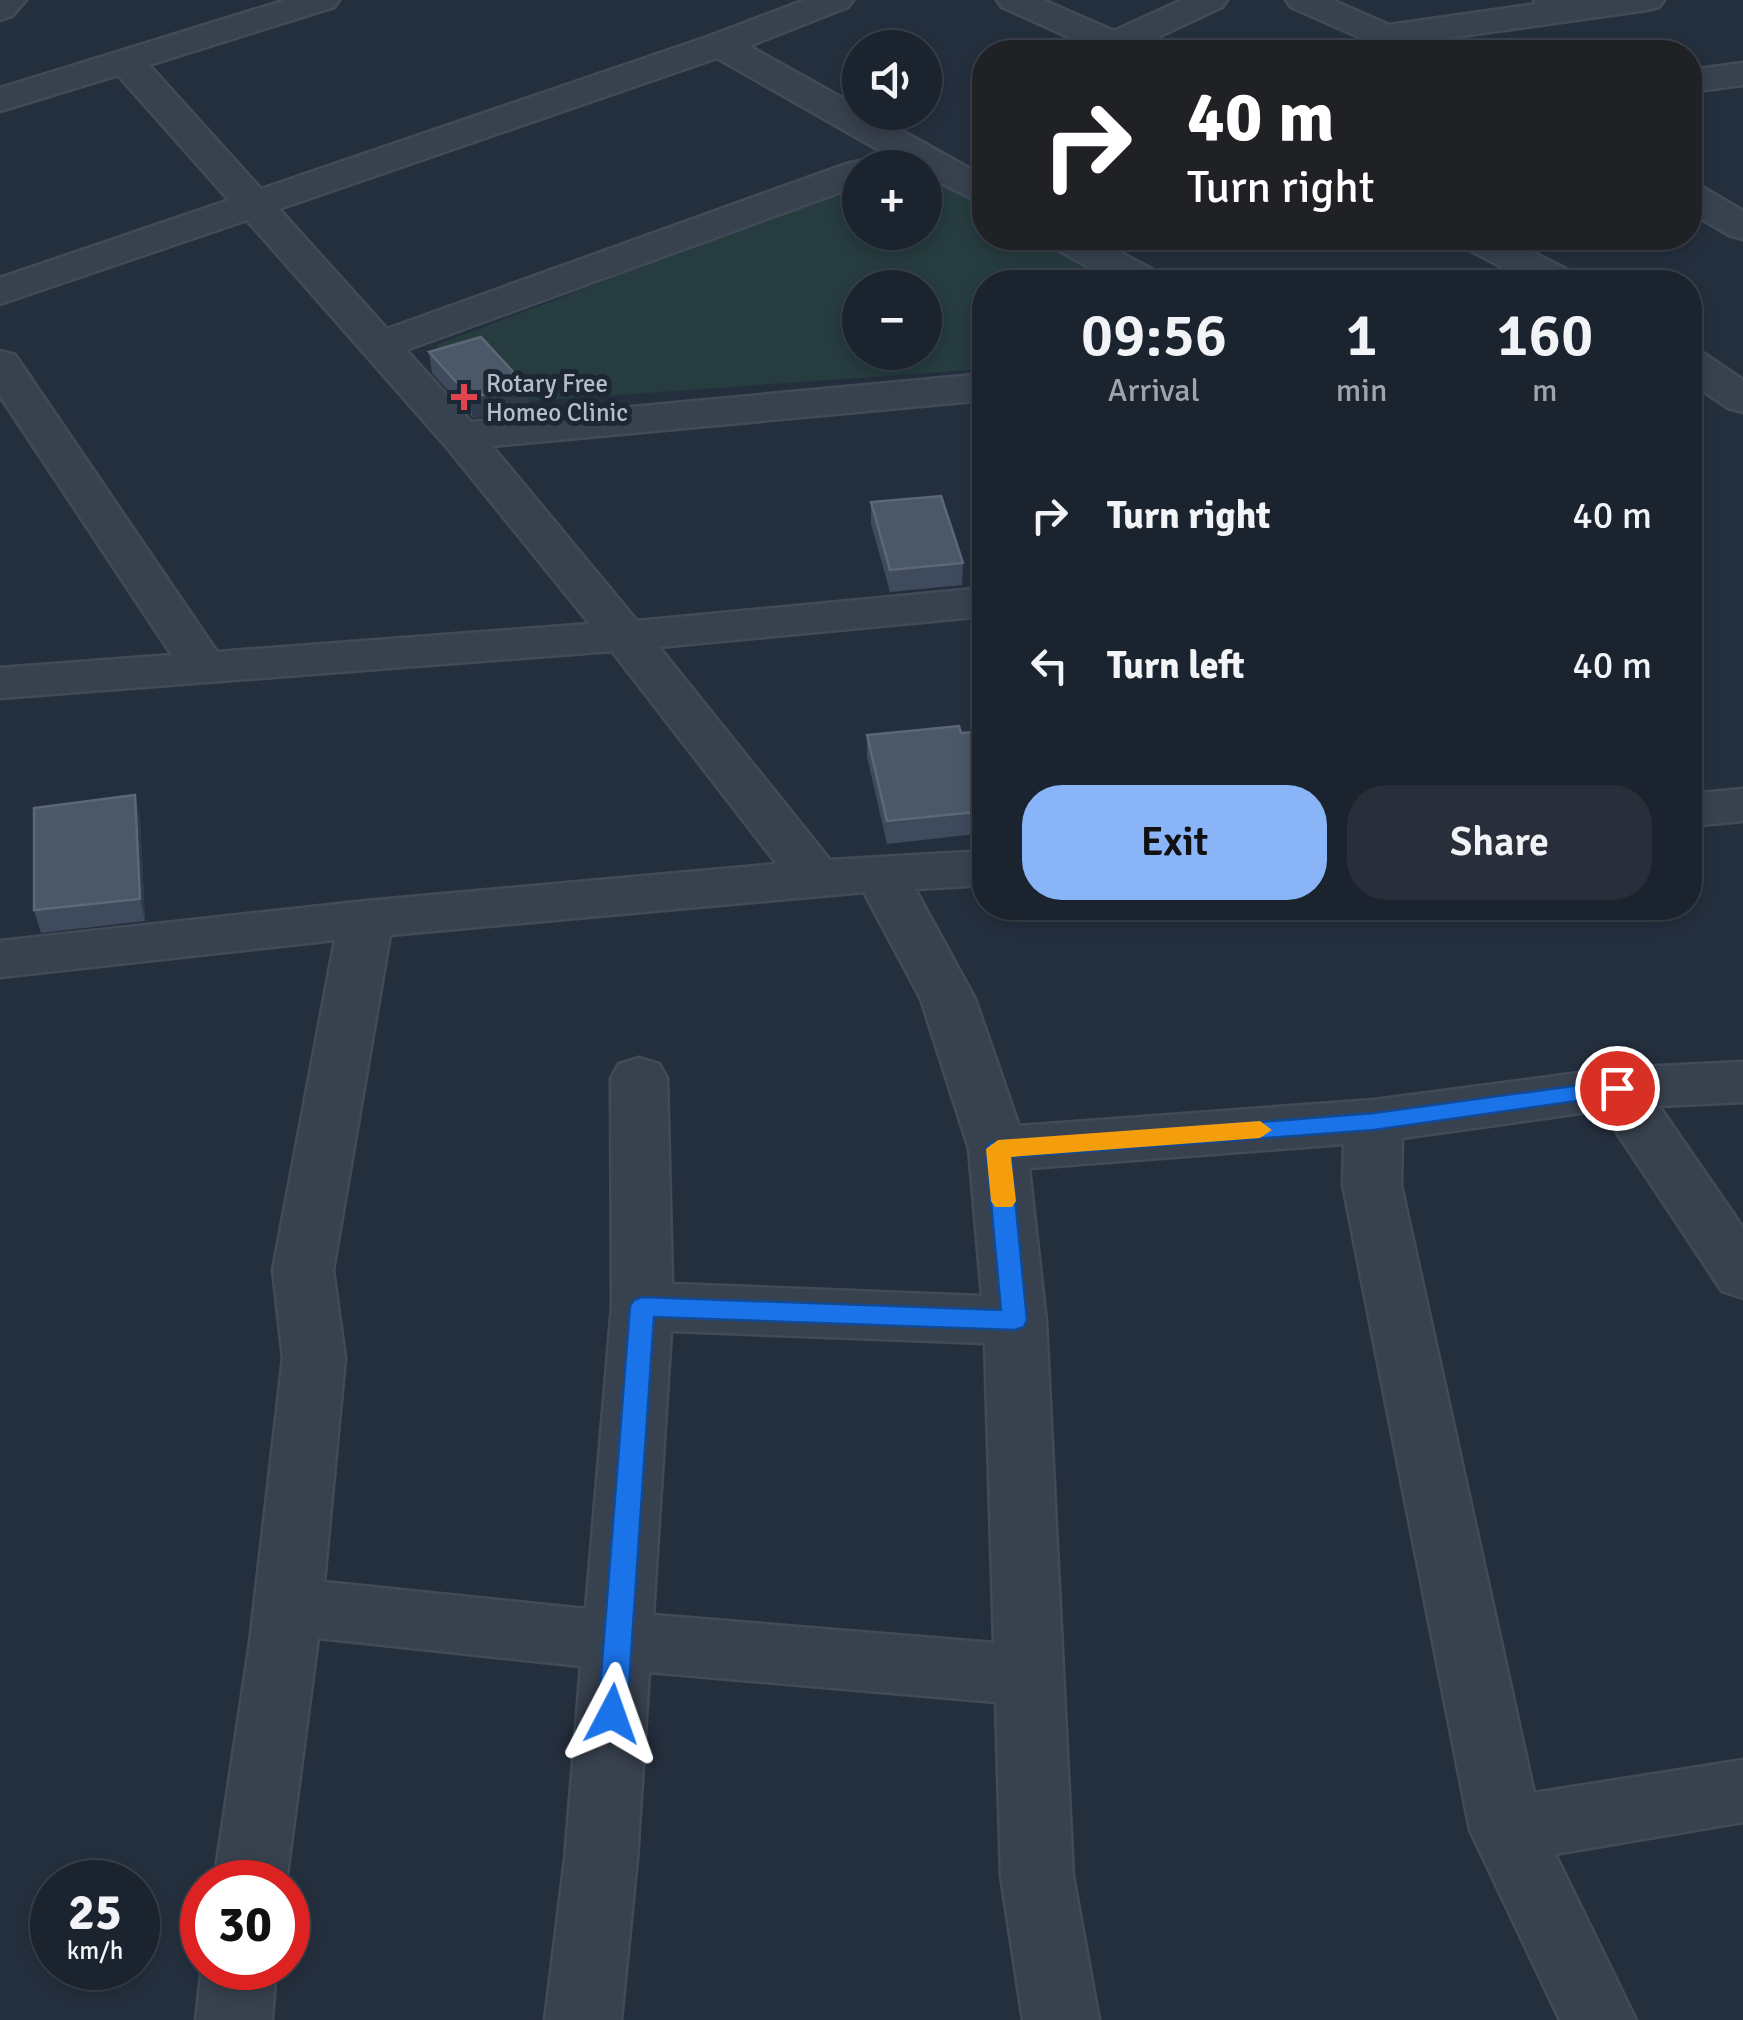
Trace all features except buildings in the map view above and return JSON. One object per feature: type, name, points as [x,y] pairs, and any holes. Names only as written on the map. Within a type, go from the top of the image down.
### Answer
[{"type":"street","points":[[0,9],[9,0]]},
{"type":"street","points":[[0,100],[124,59],[189,24],[322,0]]},
{"type":"street","points":[[0,292],[720,45],[836,0]]},
{"type":"street","points":[[1014,0],[1105,40]]},
{"type":"street","points":[[1138,40],[1210,0]]},
{"type":"street","points":[[1303,0],[1396,40]]},
{"type":"street","points":[[1387,36],[1557,6],[1647,0]]},
{"type":"street","points":[[720,45],[909,150]]},
{"type":"street","points":[[124,59],[460,436],[625,636],[816,878]]},
{"type":"street","points":[[1702,79],[1743,74]]},
{"type":"street","points":[[942,169],[972,186]]},
{"type":"street","points":[[382,345],[842,179]]},
{"type":"street","points":[[1702,187],[1743,227]]},
{"type":"street","points":[[1087,250],[1123,270]]},
{"type":"street","points":[[1499,250],[1537,270]]},
{"type":"street","points":[[0,364],[204,668]]},
{"type":"street","points":[[1702,372],[1743,400]]},
{"type":"street","points":[[460,436],[972,388]]},
{"type":"street","points":[[0,683],[625,636],[972,603]]},
{"type":"street","points":[[0,959],[366,919],[816,878],[972,869]]},
{"type":"street","points":[[882,876],[948,1000],[998,1149],[1015,1320],[1037,1876],[1062,2020]]},
{"type":"street","points":[[253,1860],[288,1606],[314,1358],[303,1270],[366,919]]},
{"type":"street","points":[[583,2020],[601,1859],[642,1306],[638,1078]]},
{"type":"street","points":[[998,1149],[1374,1121],[1617,1088],[1743,1082]]},
{"type":"street","points":[[1617,1088],[1743,1274]]},
{"type":"street","points":[[1374,1121],[1372,1185],[1506,1830],[1598,2020]]},
{"type":"street","points":[[642,1306],[1015,1320]]},
{"type":"street","points":[[288,1606],[618,1641],[1029,1675]]},
{"type":"street","points":[[1506,1830],[1743,1791]]},
{"type":"street","points":[[234,2020],[237,1990]]},
{"type":"green space","points":[[942,180],[972,195],[972,250],[1075,250],[1110,270],[972,270],[972,370],[490,404],[436,345],[842,191],[842,250],[942,250]]},
{"type":"slow traffic","points":[[1003,1201],[998,1149],[1260,1130]]},
{"type":"place","name":"Rotary Free Homeo Clinic","points":[[464,397]]},
{"type":"route","points":[[612,1714],[642,1306],[1015,1320],[998,1149],[1374,1121],[1617,1088]]}]
